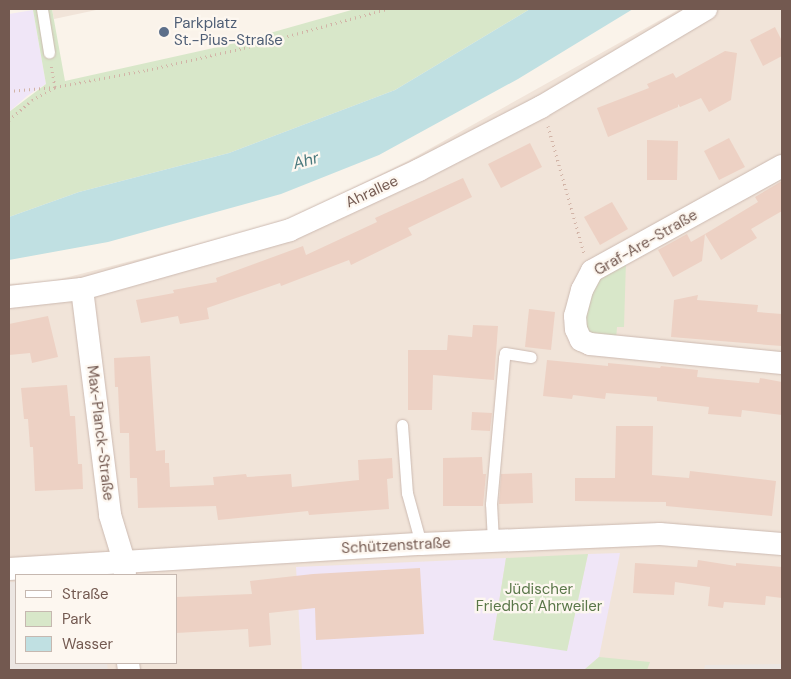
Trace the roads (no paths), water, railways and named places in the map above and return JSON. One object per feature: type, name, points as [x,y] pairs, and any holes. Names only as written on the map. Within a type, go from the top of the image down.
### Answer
[{"type":"street","name":"Ahrallee","points":[[9,297],[82,289],[290,230],[419,170],[541,107],[706,9]]},
{"type":"street","name":"Graf-Are-Straße","points":[[782,166],[592,270],[582,290],[575,316],[576,329],[581,340],[590,344],[782,363]]},
{"type":"street","name":"Max-Planck-Straße","points":[[82,289],[110,515],[124,568]]},
{"type":"street","name":"Schützenstraße","points":[[9,569],[124,568],[421,544],[660,534],[782,544]]},
{"type":"lane","points":[[42,9],[49,52]]},
{"type":"lane","points":[[493,541],[491,504],[504,358],[506,353],[531,357]]},
{"type":"lane","points":[[402,425],[407,493],[421,544]]},
{"type":"water","name":"Ahr","points":[[530,9],[633,9],[518,79],[379,155],[281,194],[108,242],[9,260],[9,217],[79,192],[229,153],[395,90]]},
{"type":"place","name":"Parkplatz St.-Pius-Straße","points":[[164,32]]},
{"type":"park label","name":"Jüdischer Friedhof Ahrweiler","points":[[539,598]]}]
